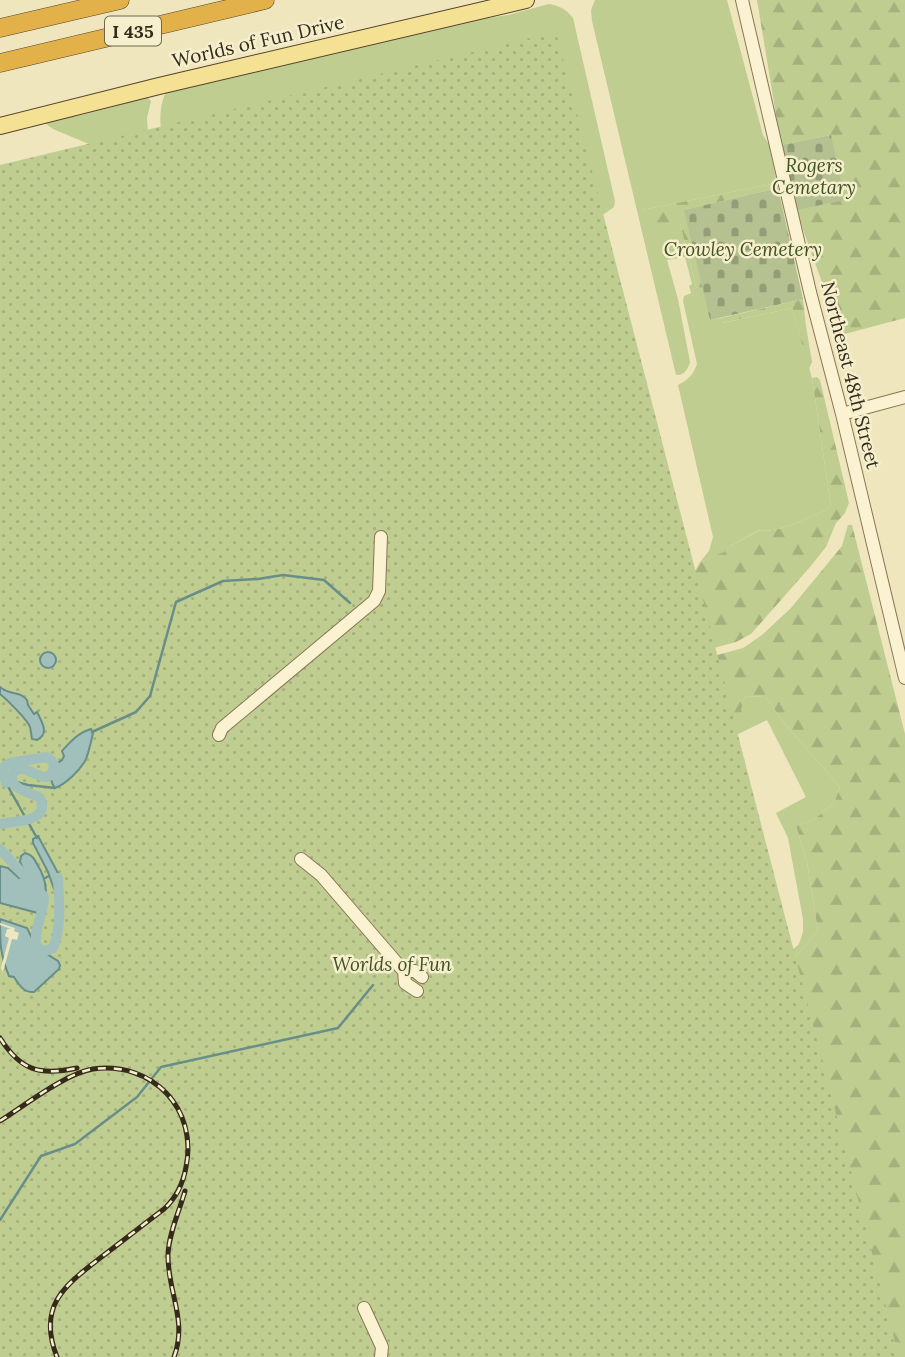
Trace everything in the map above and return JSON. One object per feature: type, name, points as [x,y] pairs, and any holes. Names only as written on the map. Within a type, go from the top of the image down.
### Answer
[{"type":"highway","name":"I 435","points":[[0,29],[120,0]]},
{"type":"highway","name":"I 435","points":[[0,63],[265,0]]},
{"type":"main road","name":"Worlds of Fun Drive","points":[[0,126],[526,0]]},
{"type":"street","name":"Northeast 48th Street","points":[[742,0],[810,292],[905,678]]},
{"type":"street","points":[[842,414],[905,397]]},
{"type":"street","points":[[219,734],[222,728],[374,601],[379,591],[381,537]]},
{"type":"street","points":[[301,859],[321,875],[404,971],[405,983],[417,991]]},
{"type":"street","points":[[404,971],[415,971],[422,977]]},
{"type":"street","points":[[364,1308],[382,1347],[381,1357]]},
{"type":"green space","points":[[595,0],[727,0],[763,135],[769,145],[777,183],[642,210],[680,223],[696,287],[703,288],[710,320],[721,318],[723,323],[792,308],[812,378],[831,507],[785,527],[759,530],[725,552],[700,562],[709,551],[713,537],[678,385],[690,377],[697,364],[683,301],[684,296],[691,293],[689,286],[692,284],[685,257],[667,260],[678,299],[690,362],[685,372],[676,375],[592,21],[591,10]]},
{"type":"green space","points":[[757,0],[905,0],[905,318],[841,335],[796,210],[831,135],[781,145]]},
{"type":"green space","points":[[549,4],[562,8],[573,18],[615,201],[614,207],[604,214],[427,255],[162,135],[162,102],[166,92]]},
{"type":"green space","name":"Worlds of Fun","points":[[556,32],[899,1357],[0,1357],[0,165]]},
{"type":"green space","points":[[144,96],[151,101],[147,118],[148,132],[108,152],[53,129],[45,123],[138,100]]},
{"type":"green space","name":"Rogers Cemetary","points":[[831,135],[845,200],[796,210],[781,145]]},
{"type":"green space","points":[[777,183],[778,188],[685,210],[703,288],[696,287],[680,223],[646,230],[642,210]]},
{"type":"green space","name":"Crowley Cemetery","points":[[778,188],[803,299],[710,320],[684,210]]},
{"type":"green space","points":[[803,299],[812,362],[809,369],[792,308],[722,323],[721,318]]},
{"type":"green space","points":[[817,377],[820,380],[849,503],[845,513],[836,523],[826,547],[751,634],[736,642],[695,653],[691,578],[700,562],[724,552],[760,530],[785,527],[831,507],[812,378]]},
{"type":"green space","points":[[848,525],[852,525],[905,734],[905,1357],[543,1357],[787,966],[818,931],[807,862],[796,826],[813,820],[834,803],[840,787],[785,724],[766,697],[745,696],[741,710],[746,723],[729,730],[695,661],[743,648],[762,635],[791,608],[842,546]]},
{"type":"green space","points":[[745,696],[766,697],[785,724],[840,787],[834,803],[813,820],[796,826],[807,862],[818,931],[787,966],[594,1130],[799,944],[803,919],[788,838],[776,813],[806,797],[767,720],[732,737]]},
{"type":"water","points":[[48,652],[54,654],[54,666],[48,668],[42,666],[40,660],[42,654]]},
{"type":"water","points":[[0,687],[24,697],[34,714],[37,712],[44,728],[41,738],[32,739],[28,723],[0,694]]},
{"type":"water","points":[[91,729],[93,733],[85,761],[72,777],[55,788],[50,763],[53,759],[56,764],[62,760],[62,751],[68,744]]},
{"type":"water","points":[[38,836],[59,875],[59,889],[54,889],[33,843],[33,839]]},
{"type":"water","points":[[25,853],[35,860],[45,882],[46,895],[38,913],[0,903],[0,866],[8,868],[19,878],[24,876],[20,862]]},
{"type":"water","points":[[0,919],[27,928],[37,948],[60,965],[34,992],[25,990],[14,977],[9,976],[1,948]]},
{"type":"pier","points":[[0,923],[15,928],[14,931],[19,933],[17,940],[12,939],[3,972],[1,968],[9,938],[5,936],[7,929],[11,929]]},
{"type":"waterway","points":[[92,732],[136,712],[150,696],[176,602],[223,581],[283,575],[324,580],[350,603]]},
{"type":"waterway","points":[[0,824],[29,819],[36,816],[42,806],[40,798],[14,784],[12,776],[15,771],[23,769],[46,777],[50,776],[54,764],[46,757],[10,763],[4,767],[6,783]]},
{"type":"waterway","points":[[0,778],[55,788]]},
{"type":"waterway","points":[[6,783],[37,838]]},
{"type":"waterway","points":[[0,849],[44,897],[36,941],[37,947],[45,951],[53,948],[58,931],[58,878]]},
{"type":"waterway","points":[[45,878],[49,876]]},
{"type":"waterway","points":[[0,1220],[41,1156],[75,1144],[137,1097],[161,1067],[338,1028],[373,985]]},
{"type":"railway","points":[[0,1038],[16,1058],[32,1068],[42,1071],[77,1068]]},
{"type":"railway","points":[[0,1121],[70,1077],[93,1069],[115,1069],[135,1073],[152,1081],[167,1093],[178,1108],[185,1126],[188,1146],[186,1167],[176,1195],[164,1209],[78,1276],[59,1297],[50,1323],[51,1339],[57,1357]]},
{"type":"railway","points":[[174,1357],[179,1330],[168,1254],[172,1230],[185,1191]]}]
